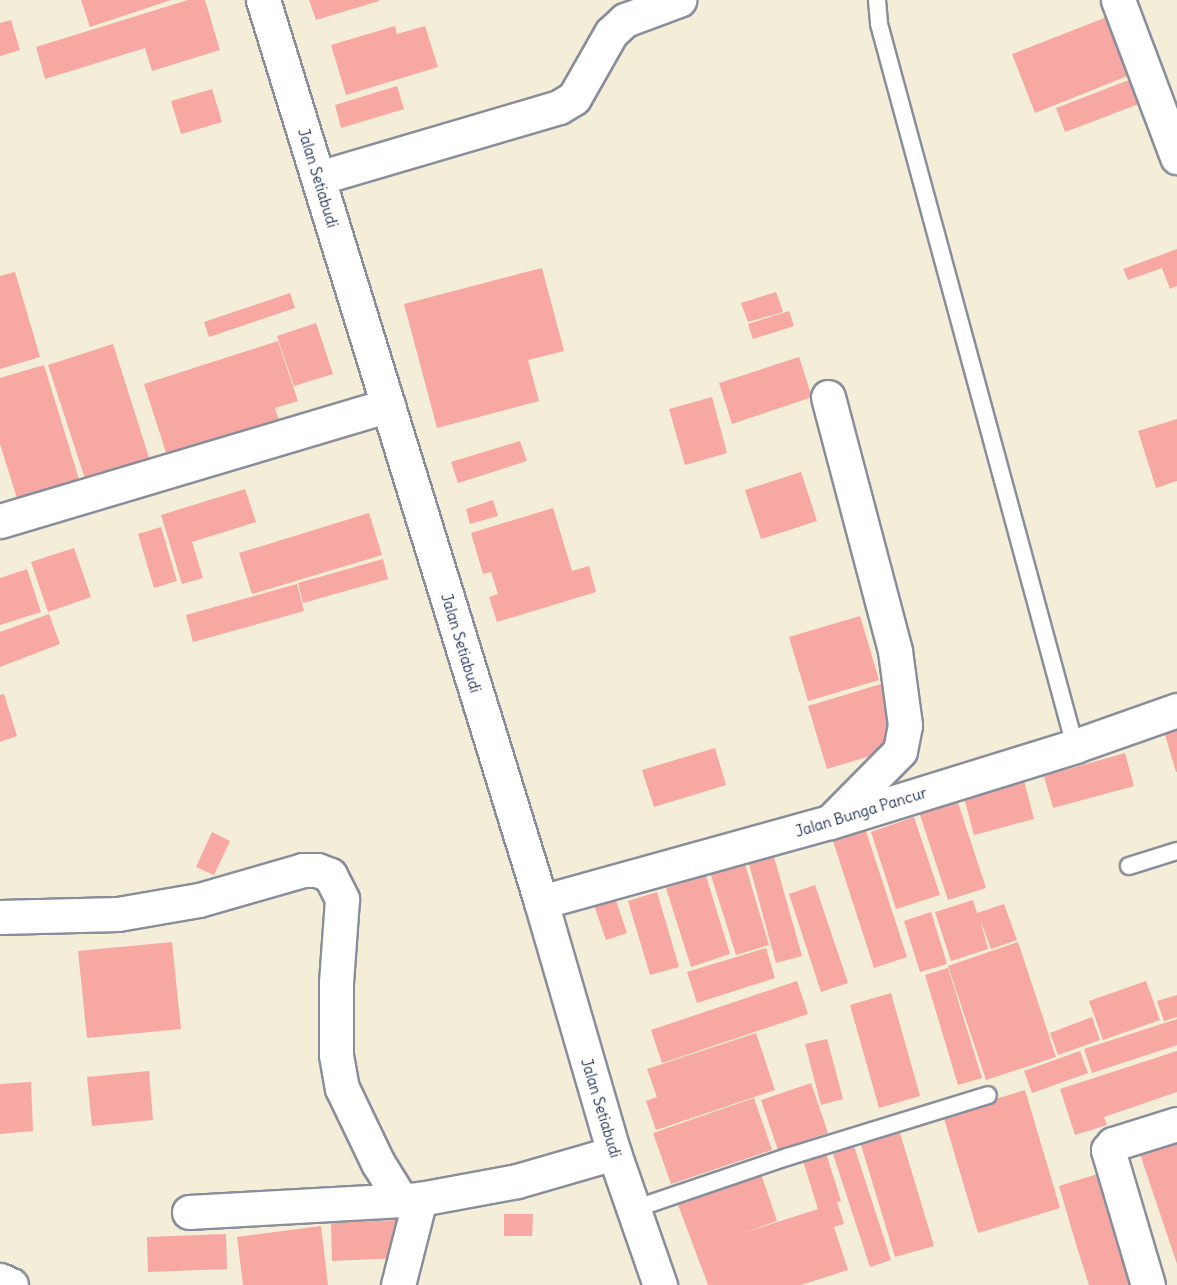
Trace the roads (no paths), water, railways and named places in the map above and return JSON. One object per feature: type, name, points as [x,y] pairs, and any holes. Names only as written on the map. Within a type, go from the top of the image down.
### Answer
[{"type":"street","name":"Jalan Setiabudi","points":[[263,0],[541,902],[614,1154],[660,1285]]},
{"type":"street","points":[[318,178],[560,107],[574,98],[611,33],[625,20],[679,0]]},
{"type":"street","points":[[1118,0],[1177,157]]},
{"type":"street","points":[[828,397],[895,651],[905,725],[900,751],[830,822]]},
{"type":"street","points":[[0,521],[388,405]]},
{"type":"street","name":"Jalan Bunga Pancur","points":[[541,902],[830,822],[1075,746],[1177,710]]},
{"type":"street","points":[[0,917],[118,914],[199,900],[303,870],[317,870],[330,875],[342,899],[336,982],[336,1055],[342,1088],[378,1163],[410,1199],[398,1285]]},
{"type":"street","points":[[1148,1285],[1108,1150],[1113,1144],[1177,1124]]},
{"type":"street","points":[[189,1212],[410,1199],[518,1181],[614,1154]]},
{"type":"street","points":[[0,1280],[11,1285]]},
{"type":"lane","points":[[877,0],[879,24],[1075,746]]},
{"type":"lane","points":[[1129,866],[1176,854]]},
{"type":"lane","points":[[634,1209],[787,1157],[988,1095]]}]
